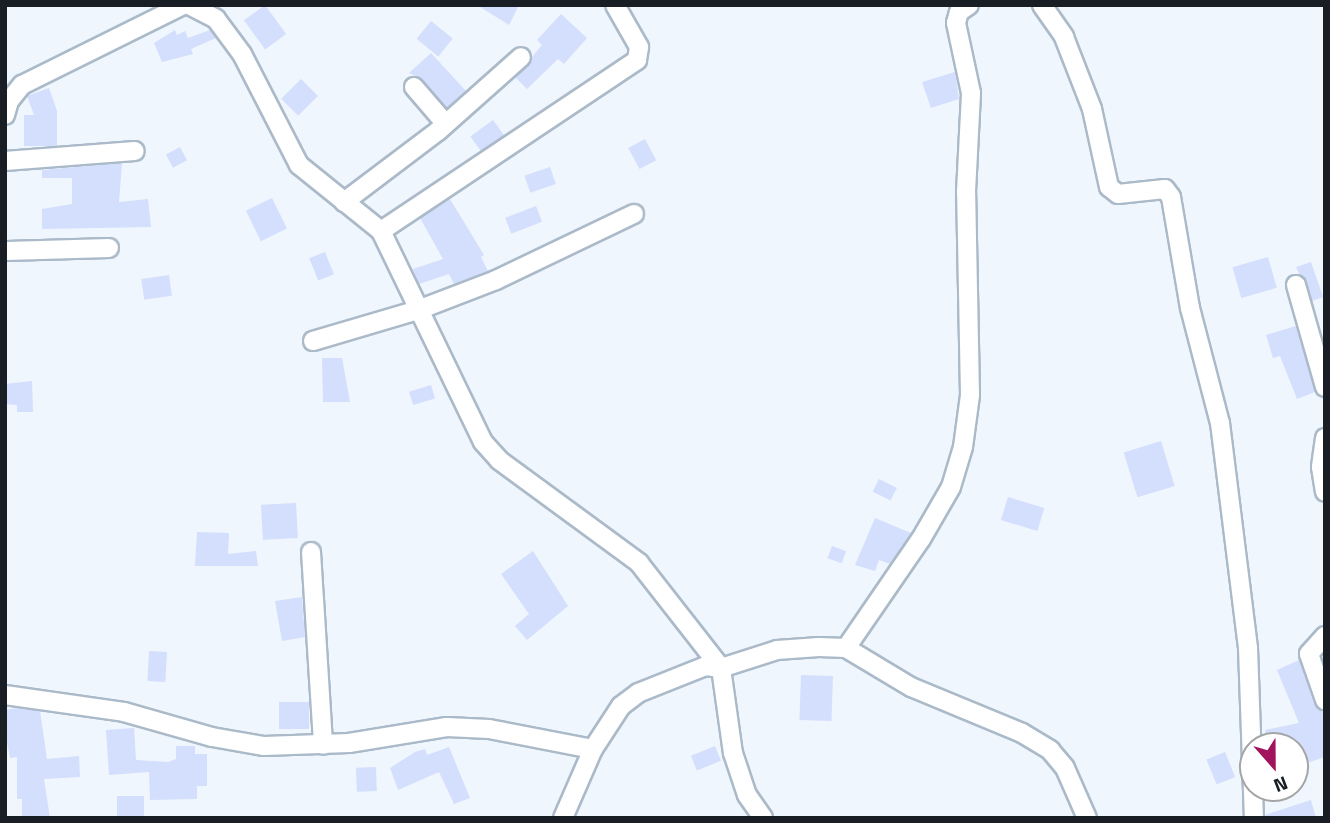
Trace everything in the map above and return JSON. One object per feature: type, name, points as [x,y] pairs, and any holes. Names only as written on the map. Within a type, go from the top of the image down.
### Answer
[{"type":"street","points":[[5,115],[10,90],[183,5]]},
{"type":"street","points":[[189,5],[219,12],[299,165],[381,231],[483,442],[499,460],[639,563],[721,668],[733,753],[747,795],[763,818]]},
{"type":"street","points":[[381,231],[637,60],[639,47],[615,5]]},
{"type":"street","points":[[846,648],[921,539],[951,486],[963,447],[970,394],[966,192],[971,93],[956,23],[959,12],[969,5]]},
{"type":"street","points":[[1042,5],[1065,37],[1092,108],[1109,187],[1118,194],[1165,190],[1171,197],[1190,308],[1220,423],[1248,648],[1254,818]]},
{"type":"street","points":[[344,202],[445,123],[521,57]]},
{"type":"street","points":[[414,87],[445,123]]},
{"type":"street","points":[[5,161],[135,150]]},
{"type":"street","points":[[313,341],[418,310],[496,280],[634,214]]},
{"type":"street","points":[[5,251],[109,248]]},
{"type":"street","points":[[1296,285],[1325,387]]},
{"type":"street","points":[[1325,438],[1321,467],[1325,492]]},
{"type":"street","points":[[311,552],[323,745]]},
{"type":"street","points":[[1325,636],[1310,654],[1325,700]]},
{"type":"street","points":[[563,818],[593,749],[621,706],[638,692],[695,669],[721,668],[777,650],[846,648],[911,687],[1022,733],[1050,750],[1065,768],[1087,818]]},
{"type":"street","points":[[5,695],[124,712],[212,737],[264,746],[323,745],[447,727],[489,729],[593,749]]},
{"type":"building","points":[[265,5],[286,34],[265,49],[244,20]]},
{"type":"building","points":[[477,5],[519,5],[509,25]]},
{"type":"building","points":[[561,14],[587,38],[564,64],[558,59],[527,89],[515,77],[542,45],[537,40]]},
{"type":"building","points":[[431,21],[453,39],[438,56],[417,39]]},
{"type":"building","points":[[175,30],[177,35],[185,31],[188,38],[210,30],[216,38],[191,49],[193,54],[162,62],[154,43]]},
{"type":"building","points":[[431,53],[466,91],[447,108],[423,80],[409,73]]},
{"type":"building","points":[[955,72],[959,99],[931,108],[922,82]]},
{"type":"building","points":[[301,79],[318,96],[298,116],[281,99]]},
{"type":"building","points":[[49,88],[57,111],[57,146],[24,146],[24,115],[34,115],[27,96]]},
{"type":"building","points":[[493,120],[504,135],[482,152],[470,136]]},
{"type":"building","points":[[645,139],[656,160],[639,169],[628,148]]},
{"type":"building","points":[[180,147],[187,160],[173,168],[166,155]]},
{"type":"building","points":[[122,163],[119,202],[148,199],[151,227],[42,229],[42,209],[72,204],[72,178],[42,178],[42,170]]},
{"type":"building","points":[[550,167],[556,184],[530,193],[524,176]]},
{"type":"building","points":[[272,198],[287,229],[261,241],[246,211]]},
{"type":"building","points":[[450,199],[484,255],[481,257],[488,271],[454,284],[449,274],[419,284],[413,269],[443,259],[420,218]]},
{"type":"building","points":[[536,206],[542,222],[511,234],[505,218]]},
{"type":"building","points":[[325,252],[334,274],[318,281],[309,258]]},
{"type":"building","points":[[1268,257],[1277,288],[1241,298],[1232,267]]},
{"type":"building","points":[[1311,262],[1323,297],[1312,301],[1296,267]]},
{"type":"building","points":[[169,275],[172,296],[144,300],[141,279]]},
{"type":"building","points":[[1296,326],[1315,392],[1297,399],[1280,356],[1273,358],[1266,335]]},
{"type":"building","points":[[322,358],[342,358],[350,402],[323,402]]},
{"type":"building","points":[[32,381],[33,412],[17,412],[17,405],[5,404],[5,384]]},
{"type":"building","points":[[431,385],[435,398],[413,405],[409,392]]},
{"type":"building","points":[[1161,441],[1175,486],[1137,497],[1124,452]]},
{"type":"building","points":[[879,479],[897,488],[890,501],[873,491]]},
{"type":"building","points":[[1008,497],[1044,508],[1037,531],[1001,520]]},
{"type":"building","points":[[296,503],[298,538],[263,540],[261,505]]},
{"type":"building","points":[[875,518],[911,533],[890,564],[879,560],[875,571],[855,565]]},
{"type":"building","points":[[197,532],[229,533],[228,554],[256,551],[258,566],[195,566]]},
{"type":"building","points":[[832,546],[846,551],[842,563],[828,558]]},
{"type":"building","points":[[533,551],[568,606],[527,640],[515,626],[529,614],[501,574]]},
{"type":"building","points":[[302,597],[305,637],[282,641],[275,601]]},
{"type":"building","points":[[149,651],[167,652],[165,682],[147,681]]},
{"type":"building","points":[[1299,660],[1314,704],[1325,715],[1325,757],[1309,762],[1309,732],[1265,732],[1299,723],[1277,670]]},
{"type":"building","points":[[801,675],[833,676],[831,721],[799,720]]},
{"type":"building","points":[[279,702],[309,702],[309,729],[279,729]]},
{"type":"building","points":[[17,708],[40,711],[47,759],[79,756],[80,777],[44,779],[50,818],[22,818],[22,799],[17,799],[17,757],[10,758],[5,732],[5,710]]},
{"type":"building","points":[[134,728],[136,760],[168,762],[176,759],[176,746],[195,746],[195,754],[207,754],[207,786],[197,786],[197,799],[150,800],[149,772],[109,775],[106,730]]},
{"type":"building","points":[[715,746],[721,761],[697,771],[691,756]]},
{"type":"building","points":[[449,747],[470,798],[454,804],[439,772],[398,790],[390,768],[415,752],[425,749],[427,755]]},
{"type":"building","points":[[1225,752],[1235,777],[1217,785],[1206,759]]},
{"type":"building","points":[[376,767],[377,791],[357,792],[356,768]]},
{"type":"building","points":[[117,796],[144,796],[144,818],[117,818]]},
{"type":"building","points":[[1309,801],[1316,818],[1265,818],[1265,815]]}]
